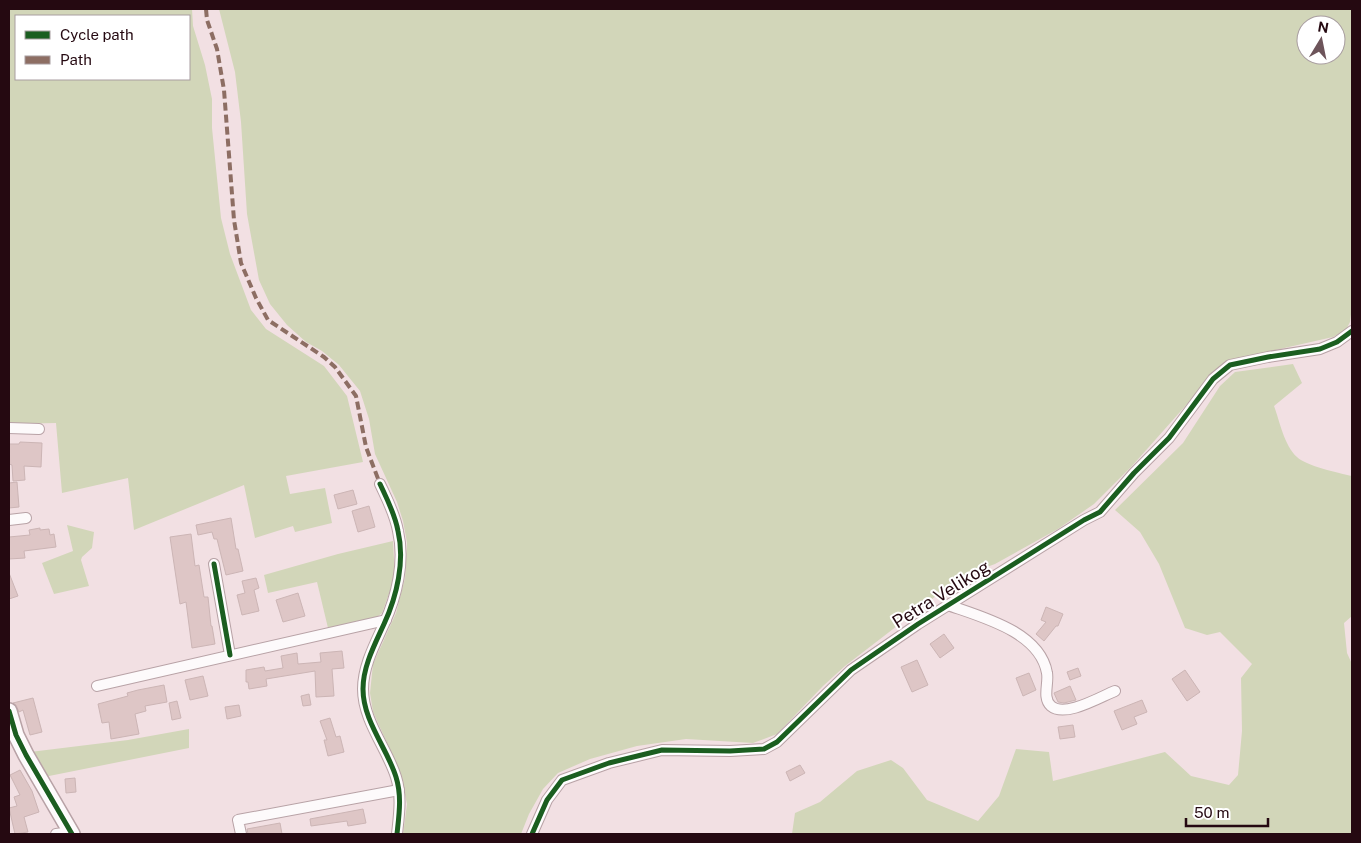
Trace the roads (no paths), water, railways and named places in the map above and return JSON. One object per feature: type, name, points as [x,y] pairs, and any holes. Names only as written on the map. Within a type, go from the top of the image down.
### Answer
[{"type":"street","name":"Petra Velikog","points":[[532,834],[548,800],[562,780],[609,763],[662,750],[730,751],[764,749],[777,742],[851,670],[948,606],[1084,520],[1100,512],[1134,473],[1169,438],[1213,379],[1230,365],[1320,349],[1337,342],[1352,331]]},
{"type":"street","points":[[9,428],[39,429]]},
{"type":"street","points":[[380,484],[398,532],[398,578],[392,605],[365,671],[363,700],[373,728],[391,764],[399,790],[400,810],[397,834]]},
{"type":"street","points":[[9,520],[26,518]]},
{"type":"street","points":[[214,564],[230,656]]},
{"type":"street","points":[[948,606],[990,619],[1032,644],[1042,659],[1047,672],[1047,698],[1051,706],[1058,710],[1069,710],[1115,691]]},
{"type":"street","points":[[97,686],[386,620]]},
{"type":"street","points":[[9,711],[16,735],[66,834]]},
{"type":"street","points":[[241,834],[238,820],[399,790]]}]
